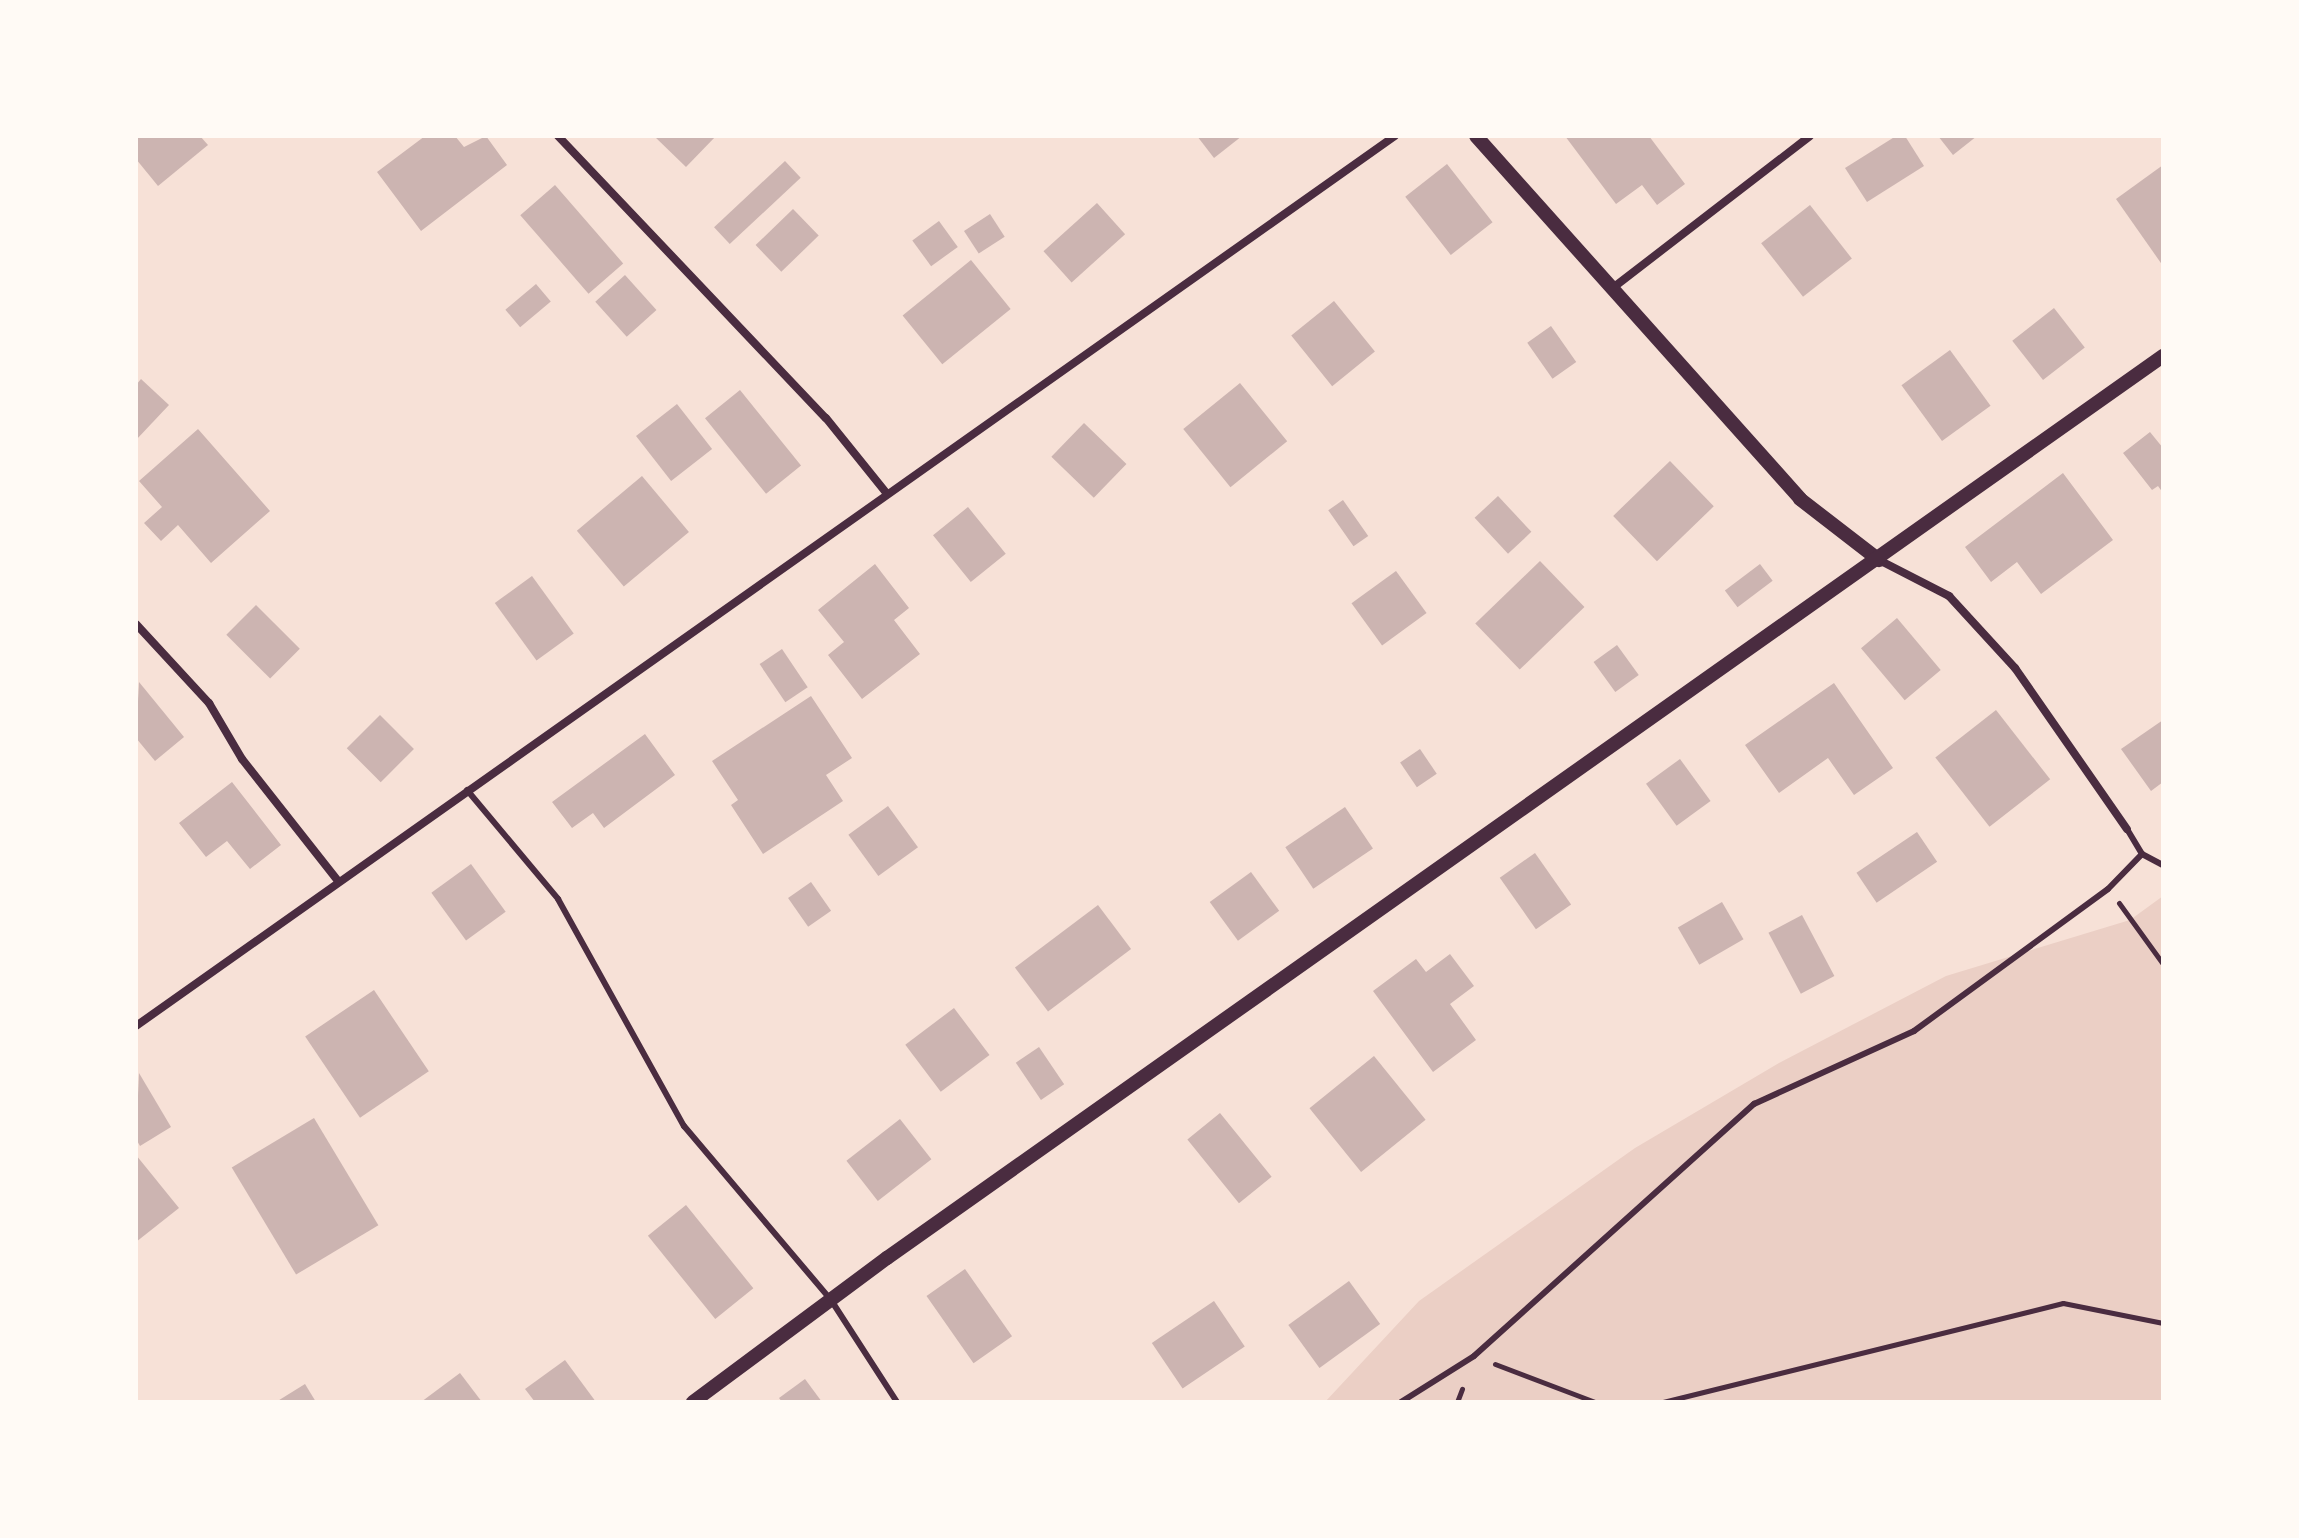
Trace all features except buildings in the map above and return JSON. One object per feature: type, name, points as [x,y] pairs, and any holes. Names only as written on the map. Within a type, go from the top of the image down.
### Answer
[{"type":"street","points":[[558,136],[826,418],[887,494]]},
{"type":"street","points":[[136,1026],[1395,136]]},
{"type":"street","points":[[1476,136],[1614,287],[1800,499],[1879,560],[1949,596],[2015,668],[2127,829]]},
{"type":"street","points":[[1614,287],[1810,136]]},
{"type":"street","points":[[693,1402],[831,1300],[2163,356]]},
{"type":"street","points":[[136,624],[209,703],[242,759],[338,881]]},
{"type":"lane","points":[[467,790],[558,899],[684,1126],[831,1300],[897,1402]]},
{"type":"lane","points":[[2127,829],[2142,854],[2163,865]]},
{"type":"lane","points":[[1401,1402],[1474,1356],[1754,1104],[1914,1031],[2108,889],[2142,854]]},
{"type":"path","points":[[2108,889],[2163,964]]},
{"type":"path","points":[[1663,1402],[2063,1303],[2163,1323]]},
{"type":"path","points":[[1457,1402],[1474,1356],[1595,1402]]},
{"type":"shaded area","points":[[2163,896],[2163,1402],[1325,1402],[1419,1301],[1635,1148],[1779,1063],[1946,976],[2130,920]]}]
